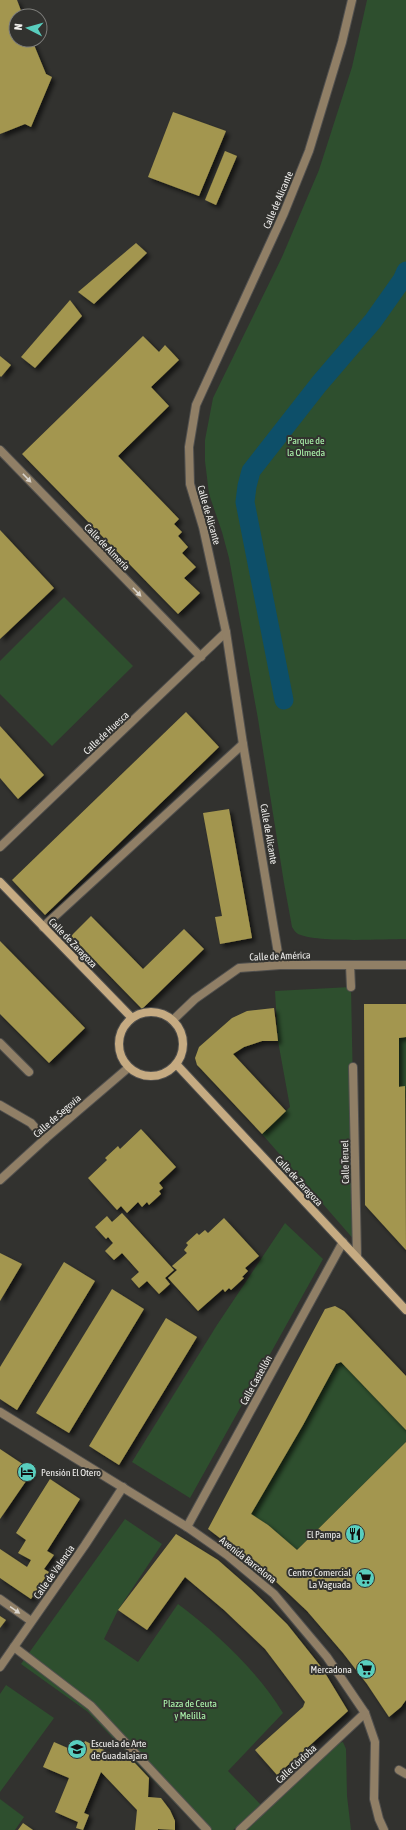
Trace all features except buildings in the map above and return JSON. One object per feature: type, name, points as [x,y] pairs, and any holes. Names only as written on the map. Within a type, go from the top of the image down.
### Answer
[{"type":"street","name":"Calle de Alicante","points":[[280,964],[243,744],[226,632],[203,527],[190,484],[189,447],[196,405],[284,213],[309,151],[338,57],[352,0]]},
{"type":"street","name":"Calle de Almería","points":[[0,450],[200,657]]},
{"type":"street","name":"Calle de Huesca","points":[[0,847],[226,632]]},
{"type":"street","points":[[43,927],[243,744]]},
{"type":"street","name":"Calle de Zaragoza","points":[[0,882],[132,1018]]},
{"type":"street","name":"Calle de América","points":[[173,1020],[195,999],[239,968],[280,964],[406,965]]},
{"type":"street","points":[[350,965],[351,987]]},
{"type":"street","points":[[153,1011],[164,1014],[173,1020],[180,1030],[184,1042],[182,1054],[177,1065],[166,1073],[153,1077],[140,1075],[128,1068],[121,1056],[118,1042],[122,1028],[132,1018],[142,1013],[153,1011]]},
{"type":"street","points":[[0,1043],[29,1072]]},
{"type":"street","name":"Calle de Zaragoza","points":[[177,1065],[406,1310]]},
{"type":"street","name":"Calle Teruel","points":[[353,1067],[357,1256]]},
{"type":"street","name":"Calle de Segovia","points":[[0,1180],[45,1139],[128,1068]]},
{"type":"street","points":[[0,1105],[31,1123],[45,1139]]},
{"type":"street","name":"Calle Castellón","points":[[187,1527],[343,1242]]},
{"type":"street","name":"Avenida Barcelona","points":[[0,1412],[187,1527],[227,1555],[274,1594],[327,1657],[365,1713],[375,1742],[374,1799],[379,1819],[384,1830]]},
{"type":"street","name":"Calle de Valencia","points":[[0,1667],[123,1487]]},
{"type":"street","points":[[0,1600],[31,1621]]},
{"type":"street","points":[[14,1647],[92,1706],[207,1830]]},
{"type":"street","name":"Calle Córdoba","points":[[240,1830],[365,1713]]},
{"type":"green space","name":"Parque de la Olmeda","points":[[367,0],[406,0],[406,939],[334,940],[307,937],[295,932],[292,927],[258,719],[229,558],[209,494],[205,461],[205,440],[213,398],[282,257],[319,170],[352,67]]},
{"type":"green space","points":[[64,597],[133,666],[52,746],[0,694],[0,661]]},
{"type":"green space","points":[[351,987],[356,1242],[262,1134],[290,1107],[278,1041],[275,991]]},
{"type":"green space","points":[[406,1037],[406,1200],[405,1087],[399,1087],[399,1038]]},
{"type":"green space","points":[[285,1223],[323,1259],[190,1498],[132,1462],[217,1325]]},
{"type":"green space","points":[[341,1362],[406,1430],[406,1442],[297,1550],[268,1525],[251,1514],[303,1425],[336,1364]]},
{"type":"green space","name":"Plaza de Ceuta y Melilla","points":[[125,1519],[162,1544],[118,1610],[104,1639],[138,1662],[178,1604],[222,1640],[236,1654],[262,1683],[283,1713],[228,1771],[262,1806],[233,1830],[201,1830],[88,1712],[21,1664]]},
{"type":"green space","points":[[6,1685],[54,1718],[0,1792],[0,1694]]},
{"type":"green space","points":[[343,1742],[346,1749],[347,1796],[351,1830],[247,1830],[336,1744]]},
{"type":"green space","points":[[0,1799],[24,1817],[15,1830],[0,1830]]},
{"type":"waterway","points":[[284,700],[245,502],[251,471],[319,384],[373,321],[402,280],[406,271]]},
{"type":"place","name":"Pensión El Otero","points":[[27,1472]]},
{"type":"place","name":"El Pampa","points":[[355,1534]]},
{"type":"place","name":"Centro Comercial La Vaguada","points":[[365,1578]]},
{"type":"place","name":"Mercadona","points":[[366,1669]]},
{"type":"place","name":"Escuela de Arte de Guadalajara","points":[[77,1749]]}]
